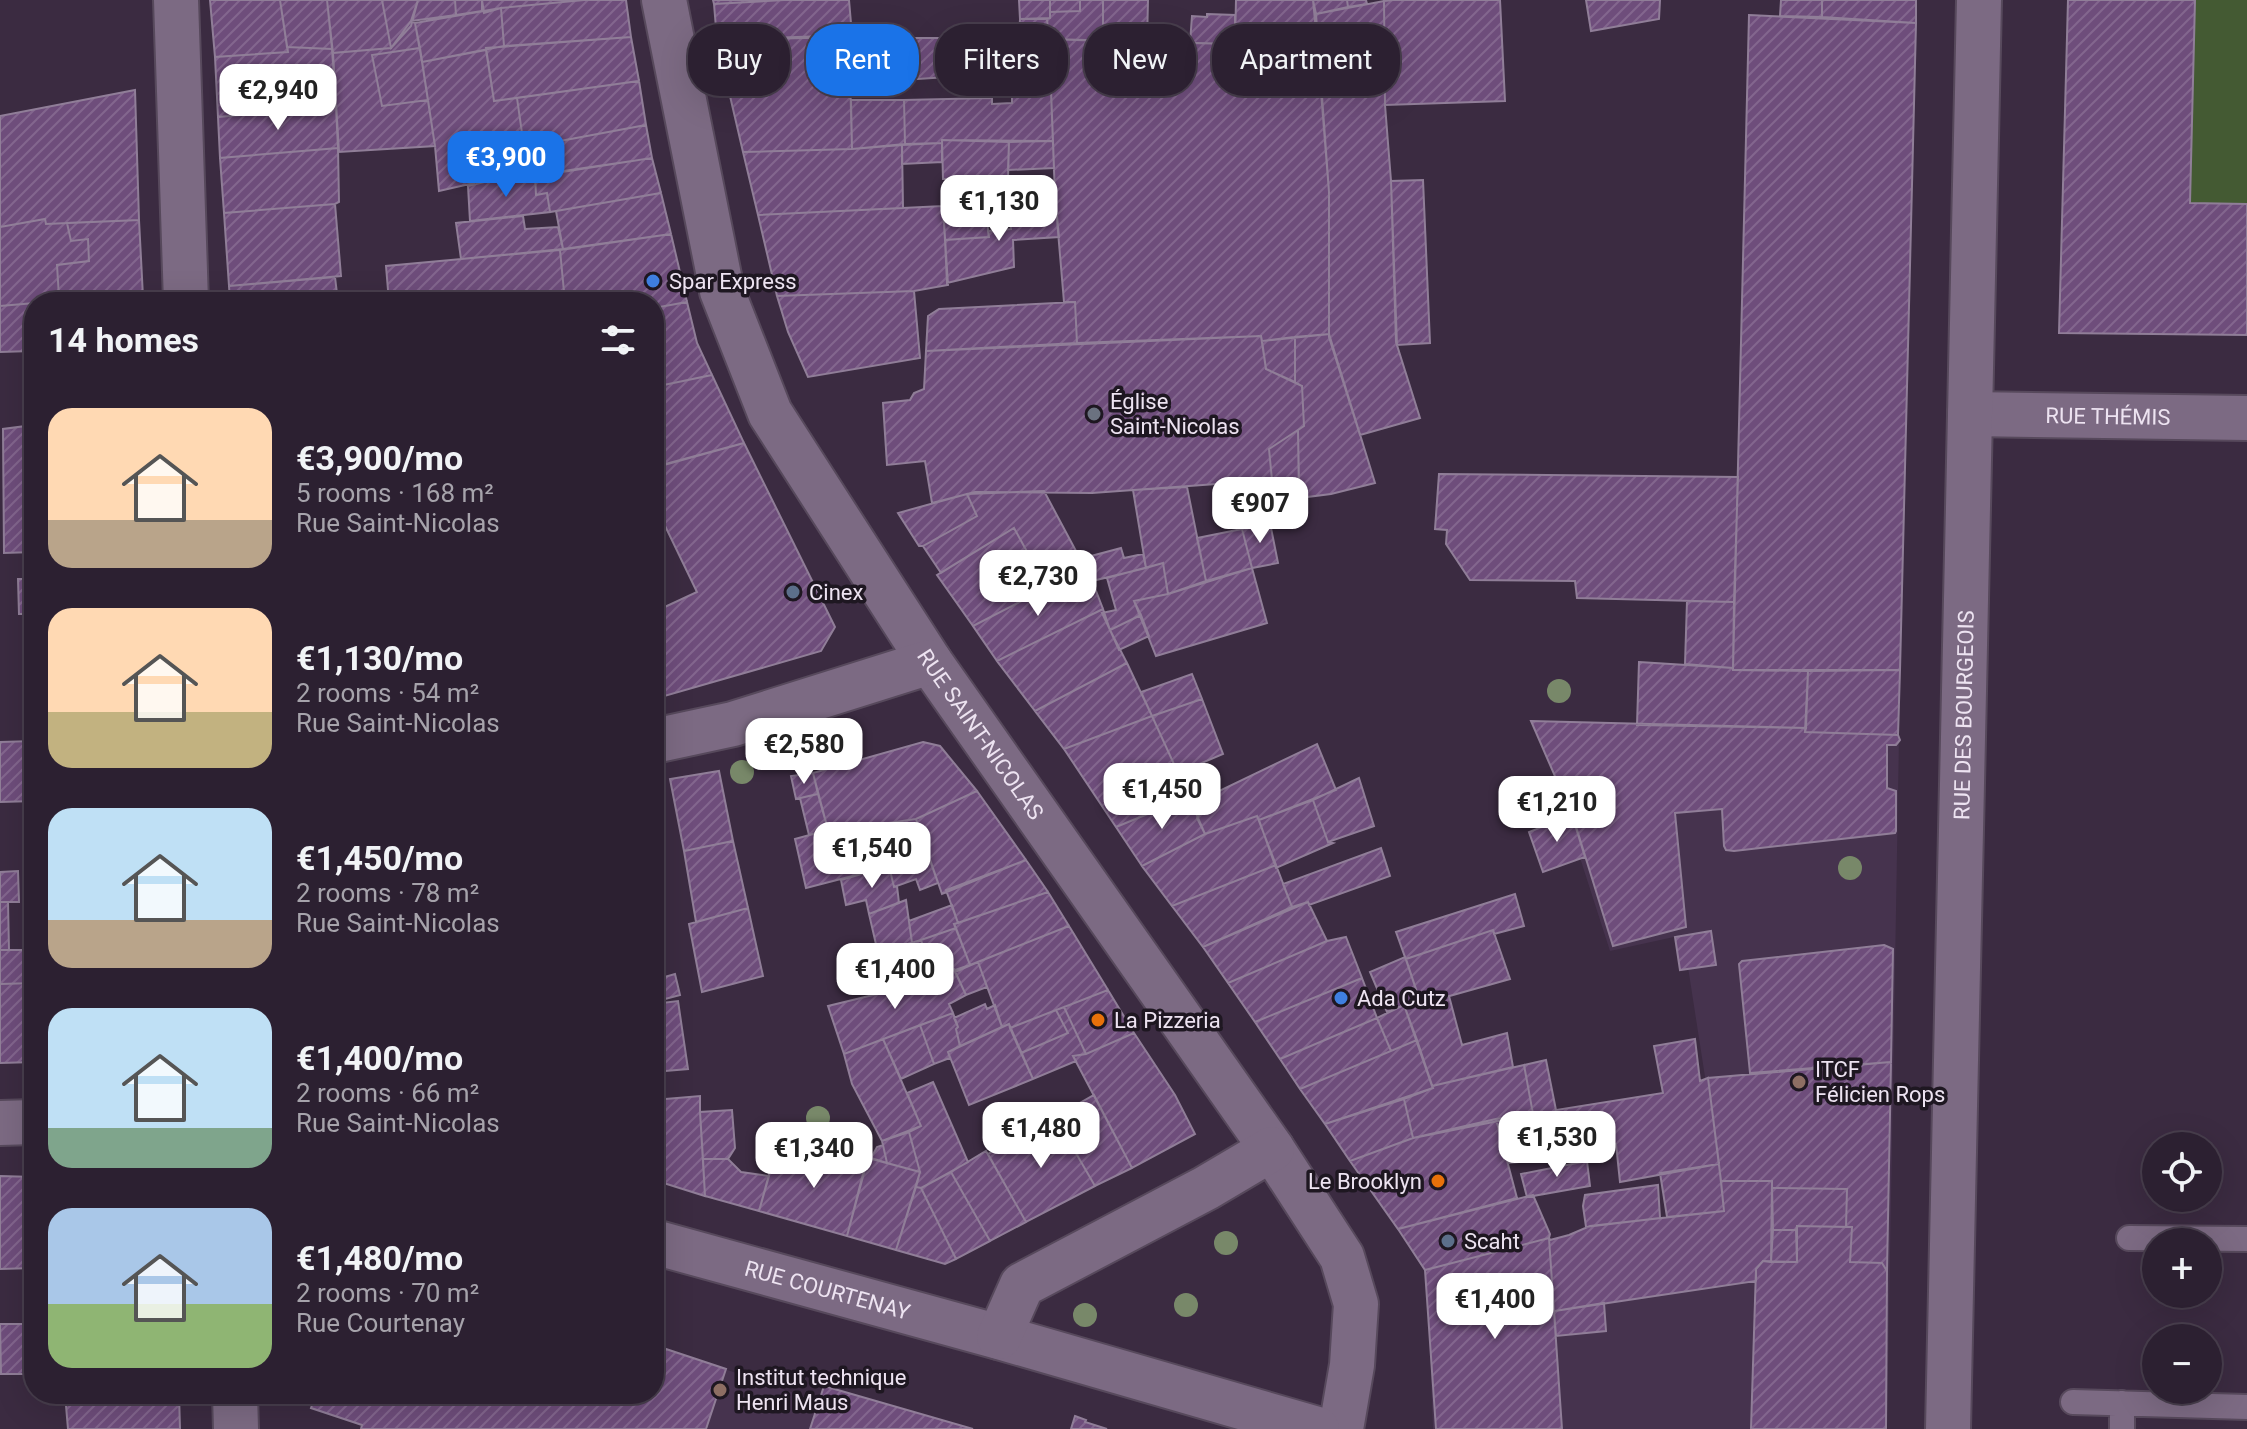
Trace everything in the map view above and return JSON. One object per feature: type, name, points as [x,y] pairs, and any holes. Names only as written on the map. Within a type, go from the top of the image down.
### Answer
[{"type":"street","points":[[176,0],[186,292]]},
{"type":"street","name":"RUE SAINT-NICOLAS","points":[[664,0],[722,291],[770,413],[930,662],[1272,1149],[1342,1257],[1356,1304],[1352,1365],[1341,1429]]},
{"type":"street","name":"RUE DES BOURGEOIS","points":[[1948,1429],[1979,0]]},
{"type":"street","name":"RUE THÉMIS","points":[[1970,414],[2247,418]]},
{"type":"street","points":[[664,739],[733,724],[930,662]]},
{"type":"street","points":[[0,1123],[24,1122]]},
{"type":"street","points":[[999,1337],[1022,1285],[1206,1188],[1272,1149]]},
{"type":"street","name":"RUE COURTENAY","points":[[664,1245],[999,1337],[1269,1422],[1317,1429]]},
{"type":"street","points":[[235,1404],[236,1429]]},
{"type":"lane","points":[[2129,1238],[2247,1239]]},
{"type":"lane","points":[[2073,1402],[2247,1407]]},
{"type":"lane","points":[[2122,1403],[2122,1429]]},
{"type":"shaded area","name":"ITCF Félicien Rops","points":[[1537,724],[1899,738],[1887,1429],[1433,1429],[1427,1272],[1548,1239],[1551,1241],[1726,1212],[1683,935],[1610,951]]},
{"type":"shaded area","name":"Institut technique Henri Maus","points":[[664,1348],[818,1401],[824,1386],[973,1429],[361,1429],[362,1425],[331,1404],[664,1404]]},
{"type":"green space","points":[[2195,0],[2247,0],[2247,204],[2190,203]]},
{"type":"building","points":[[210,0],[280,0],[288,52],[215,57]]},
{"type":"building","points":[[280,0],[327,0],[332,49],[287,47]]},
{"type":"building","points":[[327,0],[382,0],[391,48],[333,53]]},
{"type":"building","points":[[382,0],[418,0],[411,26],[391,48]]},
{"type":"building","points":[[418,0],[455,0],[456,15],[411,21]]},
{"type":"building","points":[[455,0],[482,0],[482,11],[456,15]]},
{"type":"building","points":[[482,0],[584,0],[501,8],[484,13]]},
{"type":"building","points":[[584,0],[626,0],[631,37],[504,46],[501,8]]},
{"type":"building","points":[[713,0],[784,0],[714,4]]},
{"type":"building","points":[[849,0],[851,24],[806,24],[806,37],[790,37],[790,24],[716,24],[714,4]]},
{"type":"building","points":[[1019,0],[1050,0],[1050,18],[1020,19]]},
{"type":"building","points":[[1050,0],[1080,0],[1080,11],[1050,12]]},
{"type":"building","points":[[1080,0],[1103,0],[1103,24],[1084,24],[1084,40],[1068,40],[1068,24],[1048,24],[1050,12],[1080,11]]},
{"type":"building","points":[[1103,0],[1148,0],[1147,24],[1103,24]]},
{"type":"building","points":[[1236,0],[1313,0],[1315,24],[1235,24]]},
{"type":"building","points":[[1313,0],[1347,0],[1348,7],[1316,14]]},
{"type":"building","points":[[1347,0],[1366,0],[1367,4],[1348,7]]},
{"type":"building","points":[[1500,0],[1505,101],[1385,105],[1385,96],[1400,96],[1400,24],[1384,24],[1384,1]]},
{"type":"building","points":[[1586,0],[1660,0],[1659,19],[1591,31]]},
{"type":"building","points":[[1781,0],[1822,0],[1822,17],[1780,16]]},
{"type":"building","points":[[1822,0],[1916,0],[1916,23],[1822,17]]},
{"type":"building","points":[[2068,0],[2195,0],[2190,203],[2247,204],[2247,335],[2059,333]]},
{"type":"building","points":[[1384,1],[1384,24],[1317,24],[1316,14]]},
{"type":"building","points":[[501,8],[504,46],[422,62],[415,23]]},
{"type":"building","points":[[1207,14],[1235,15],[1235,24],[1212,24],[1212,43],[1196,43],[1196,24],[1191,24],[1192,16],[1207,17]]},
{"type":"building","points":[[1749,15],[1916,23],[1900,670],[1733,670]]},
{"type":"building","points":[[1020,19],[1047,19],[1048,24],[1020,24]]},
{"type":"building","points":[[411,21],[415,23],[420,48],[372,55],[382,106],[428,100],[435,146],[339,152],[333,53],[391,48]]},
{"type":"building","points":[[631,37],[639,81],[494,101],[486,48]]},
{"type":"building","points":[[790,38],[806,38],[806,96],[851,96],[852,149],[743,152],[730,96],[790,96]]},
{"type":"building","points":[[919,38],[935,38],[935,78],[919,79]]},
{"type":"building","points":[[1068,40],[1084,40],[1084,96],[1196,96],[1196,43],[1212,43],[1212,96],[1321,96],[1329,192],[1329,334],[1262,341],[1261,336],[1077,343],[1075,302],[1064,302],[1051,96],[1068,96]]},
{"type":"building","points":[[287,47],[332,49],[336,107],[218,117],[215,57],[288,52]]},
{"type":"building","points":[[420,48],[428,100],[382,106],[372,55]]},
{"type":"building","points":[[486,50],[494,101],[517,98],[522,133],[504,142],[505,147],[470,156],[474,183],[439,191],[422,62]]},
{"type":"building","points":[[639,81],[646,125],[517,149],[516,135],[522,133],[517,98]]},
{"type":"building","points":[[135,90],[139,220],[46,224],[45,219],[0,227],[0,116]]},
{"type":"building","points":[[1012,96],[1051,96],[1053,141],[942,140],[942,143],[905,144],[904,100],[992,98],[992,104],[1012,103]]},
{"type":"building","points":[[1322,96],[1385,96],[1396,342],[1420,418],[1360,435],[1329,337],[1329,192]]},
{"type":"building","points":[[851,100],[904,100],[905,144],[852,149]]},
{"type":"building","points":[[336,107],[338,148],[220,158],[218,117]]},
{"type":"building","points":[[646,125],[652,158],[523,178],[517,149]]},
{"type":"building","points":[[515,139],[517,149],[506,151],[504,142]]},
{"type":"building","points":[[942,140],[1009,142],[1008,179],[943,179]]},
{"type":"building","points":[[1053,141],[1054,168],[1008,170],[1009,142]]},
{"type":"building","points":[[942,143],[942,162],[902,164],[902,145]]},
{"type":"building","points":[[902,145],[903,208],[758,215],[743,152]]},
{"type":"building","points":[[338,148],[339,202],[224,213],[220,158]]},
{"type":"building","points":[[652,158],[661,193],[550,212],[547,193],[536,195],[535,175]]},
{"type":"building","points":[[535,175],[536,195],[547,193],[550,212],[470,221],[468,186],[509,176],[510,180]]},
{"type":"building","points":[[1423,180],[1430,343],[1397,345],[1391,181]]},
{"type":"building","points":[[661,193],[671,234],[563,249],[556,211]]},
{"type":"building","points":[[335,204],[341,276],[229,286],[224,213]]},
{"type":"building","points":[[985,205],[989,237],[945,240],[943,206]]},
{"type":"building","points":[[943,206],[948,285],[914,291],[777,296],[758,215]]},
{"type":"building","points":[[1009,206],[1056,206],[1059,237],[1013,240],[1014,267],[947,283],[945,240],[989,237],[988,231],[1011,229]]},
{"type":"building","points":[[523,216],[525,229],[558,227],[563,249],[461,259],[456,223]]},
{"type":"building","points":[[45,219],[46,224],[67,223],[71,241],[88,239],[89,261],[57,265],[59,292],[24,292],[24,304],[0,306],[0,227]]},
{"type":"building","points":[[139,220],[143,292],[59,292],[57,265],[89,261],[88,239],[71,241],[67,223]]},
{"type":"building","points":[[671,234],[687,302],[664,306],[664,292],[564,292],[560,250]]},
{"type":"building","points":[[560,250],[564,292],[388,292],[386,266]]},
{"type":"building","points":[[335,277],[337,292],[229,292],[229,286]]},
{"type":"building","points":[[914,291],[920,358],[808,377],[788,332],[777,296]]},
{"type":"building","points":[[687,302],[697,343],[712,375],[664,385],[664,306]]},
{"type":"building","points":[[1075,302],[1077,343],[926,351],[928,316],[939,309]]},
{"type":"building","points":[[24,304],[24,351],[0,352],[0,306]]},
{"type":"building","points":[[1329,334],[1375,483],[1299,498],[1298,430],[1304,426],[1302,386],[1295,382],[1295,337]]},
{"type":"building","name":"Église Saint-Nicolas","points":[[1261,336],[1266,369],[1302,386],[1304,426],[1269,449],[1272,480],[1092,493],[975,492],[932,503],[925,461],[887,465],[883,403],[910,400],[914,393],[924,389],[926,351]]},
{"type":"building","points":[[1295,337],[1295,382],[1266,369],[1262,341]]},
{"type":"building","points":[[712,375],[744,443],[664,465],[664,385]]},
{"type":"building","points":[[24,426],[24,552],[4,553],[3,429]]},
{"type":"building","points":[[1298,430],[1299,483],[1272,480],[1269,449]]},
{"type":"building","points":[[744,443],[835,627],[821,651],[664,696],[664,607],[697,592],[664,524],[664,464]]},
{"type":"building","points":[[1439,474],[1738,477],[1734,602],[1577,598],[1575,581],[1470,580],[1446,544],[1447,530],[1435,529]]},
{"type":"building","points":[[1187,487],[1206,581],[1168,594],[1163,563],[1146,568],[1133,490]]},
{"type":"building","points":[[1044,491],[1093,583],[1047,588],[1014,528],[941,573],[923,546],[977,516],[967,494]]},
{"type":"building","points":[[967,494],[977,516],[923,546],[919,546],[898,513]]},
{"type":"building","points":[[1270,523],[1278,563],[1252,568],[1242,529]]},
{"type":"building","points":[[1014,528],[1047,588],[973,626],[937,575]]},
{"type":"building","points":[[1242,529],[1252,568],[1206,581],[1197,538]]},
{"type":"building","points":[[1121,548],[1124,558],[1143,554],[1146,568],[1092,581],[1080,559]]},
{"type":"building","points":[[1163,563],[1168,594],[1134,601],[1141,615],[1110,630],[1102,613],[1116,610],[1107,578]]},
{"type":"building","points":[[1252,568],[1267,623],[1156,656],[1134,601],[1168,594]]},
{"type":"building","points":[[18,579],[24,579],[24,614],[19,614]]},
{"type":"building","points":[[1093,583],[1103,609],[997,661],[973,626],[1047,588]]},
{"type":"building","points":[[1687,601],[1734,602],[1733,668],[1685,664]]},
{"type":"building","points":[[1103,609],[1127,663],[1035,711],[997,661]]},
{"type":"building","points":[[1141,615],[1149,636],[1119,650],[1110,630]]},
{"type":"building","points":[[1639,662],[1733,670],[1808,671],[1806,728],[1637,725]]},
{"type":"building","points":[[1127,663],[1152,716],[1064,749],[1035,711]]},
{"type":"building","points":[[1900,670],[1898,735],[1805,732],[1808,671]]},
{"type":"building","points":[[1192,674],[1202,699],[1152,716],[1141,692]]},
{"type":"building","points":[[1202,699],[1223,754],[1178,773],[1152,716]]},
{"type":"building","points":[[1152,716],[1189,797],[1116,827],[1064,749]]},
{"type":"building","points":[[1531,721],[1806,728],[1805,732],[1898,735],[1900,740],[1896,745],[1887,745],[1887,788],[1896,791],[1896,831],[1734,851],[1726,850],[1724,846],[1722,809],[1675,813],[1686,927],[1613,946],[1574,820]]},
{"type":"building","points":[[24,741],[24,801],[0,802],[0,742]]},
{"type":"building","points":[[923,742],[940,746],[977,791],[916,819],[854,828],[864,873],[806,888],[795,839],[828,830],[813,773]]},
{"type":"building","points":[[1317,744],[1336,790],[1259,820],[1257,816],[1205,834],[1197,818],[1217,792]]},
{"type":"building","points":[[719,771],[733,841],[684,851],[670,779]]},
{"type":"building","points":[[813,773],[818,794],[796,799],[791,776]]},
{"type":"building","points":[[1359,778],[1374,826],[1328,842],[1313,800]]},
{"type":"building","points":[[977,791],[1026,860],[942,894],[916,819]]},
{"type":"building","points":[[818,794],[828,830],[809,835],[800,798]]},
{"type":"building","points":[[1189,797],[1205,834],[1142,866],[1116,827]]},
{"type":"building","points":[[1313,800],[1328,842],[1333,843],[1276,868],[1259,820]]},
{"type":"building","points":[[1572,815],[1585,857],[1543,872],[1529,832]]},
{"type":"building","points":[[1257,816],[1276,865],[1172,906],[1142,866],[1205,834]]},
{"type":"building","points":[[916,819],[921,834],[886,846],[889,866],[864,873],[854,828]]},
{"type":"building","points":[[921,834],[927,852],[889,866],[886,846]]},
{"type":"building","points":[[733,841],[748,908],[696,922],[684,851]]},
{"type":"building","points":[[1381,848],[1390,876],[1309,905],[1308,902],[1292,907],[1283,884]]},
{"type":"building","points":[[927,852],[938,883],[920,890],[916,879],[894,887],[889,866]]},
{"type":"building","points":[[1026,860],[1048,892],[958,923],[946,890]]},
{"type":"building","points":[[1276,865],[1292,907],[1203,947],[1172,906]]},
{"type":"building","points":[[889,866],[894,887],[897,886],[899,903],[869,914],[866,900],[846,905],[841,880]]},
{"type":"building","points":[[18,871],[19,902],[0,902],[0,872]]},
{"type":"building","points":[[1048,892],[1069,926],[970,965],[954,924]]},
{"type":"building","points":[[1515,894],[1524,926],[1494,934],[1493,930],[1406,959],[1396,932]]},
{"type":"building","points":[[906,900],[912,943],[878,953],[869,914]]},
{"type":"building","points":[[0,902],[8,902],[9,950],[0,950]]},
{"type":"building","points":[[1308,902],[1327,941],[1228,983],[1203,947]]},
{"type":"building","points":[[952,905],[958,923],[954,924],[956,928],[912,943],[909,921]]},
{"type":"building","points":[[748,908],[763,976],[702,992],[689,924]]},
{"type":"building","points":[[1069,926],[1108,990],[1010,1028],[1009,1024],[1002,1027],[978,962]]},
{"type":"building","points":[[956,928],[970,965],[934,977],[921,940]]},
{"type":"building","points":[[1493,930],[1510,979],[1421,1004],[1406,959]]},
{"type":"building","points":[[1711,931],[1716,965],[1680,970],[1675,937]]},
{"type":"building","points":[[1346,937],[1362,978],[1255,1022],[1228,983],[1327,941]]},
{"type":"building","points":[[921,940],[934,977],[885,992],[874,954]]},
{"type":"building","points":[[1884,945],[1893,949],[1891,1062],[1750,1073],[1739,964],[1742,961]]},
{"type":"building","points":[[0,950],[24,950],[24,983],[0,984]]},
{"type":"building","points":[[1405,957],[1421,1004],[1449,996],[1462,1045],[1507,1033],[1513,1067],[1432,1086],[1404,1005],[1387,1012],[1370,972]]},
{"type":"building","points":[[978,962],[987,987],[966,995],[955,972]]},
{"type":"building","points":[[954,969],[966,995],[949,1004],[953,1013],[844,1054],[828,1006],[918,984]]},
{"type":"building","points":[[675,974],[680,995],[664,999],[664,977]]},
{"type":"building","name":"Ada Cutz","points":[[1362,978],[1377,1018],[1280,1059],[1255,1022]]},
{"type":"building","points":[[24,983],[24,1062],[0,1063],[0,984]]},
{"type":"building","name":"La Pizzeria","points":[[1108,990],[1134,1033],[1086,1054],[1064,1007]]},
{"type":"building","points":[[678,1001],[688,1069],[664,1071],[664,1003]]},
{"type":"building","points":[[985,1004],[987,1009],[995,1005],[1002,1027],[960,1046],[954,1018]]},
{"type":"building","points":[[1404,1005],[1417,1040],[1391,1051],[1377,1018]]},
{"type":"building","points":[[1064,1007],[1086,1054],[1073,1056],[1076,1061],[1033,1079],[1021,1053],[1068,1033],[1056,1010]]},
{"type":"building","points":[[1056,1010],[1068,1033],[1021,1053],[1010,1028]]},
{"type":"building","points":[[953,1013],[960,1046],[948,1052],[950,1058],[934,1064],[920,1025]]},
{"type":"building","points":[[1377,1018],[1391,1051],[1300,1089],[1280,1059]]},
{"type":"building","points":[[1009,1024],[1033,1079],[969,1105],[948,1052]]},
{"type":"building","points":[[920,1025],[934,1064],[901,1079],[883,1039]]},
{"type":"building","points":[[1134,1033],[1175,1095],[1195,1134],[1132,1168],[1073,1056],[1086,1054]]},
{"type":"building","points":[[883,1039],[921,1126],[882,1141],[852,1084],[844,1054]]},
{"type":"building","points":[[1695,1039],[1700,1081],[1708,1078],[1719,1164],[1620,1182],[1616,1144],[1562,1153],[1556,1110],[1663,1093],[1654,1046]]},
{"type":"building","points":[[1417,1040],[1433,1088],[1325,1124],[1300,1089]]},
{"type":"building","points":[[1546,1060],[1556,1110],[1533,1114],[1524,1065]]},
{"type":"building","points":[[1891,1062],[1887,1271],[1882,1263],[1850,1262],[1852,1227],[1846,1227],[1847,1189],[1772,1188],[1772,1181],[1721,1181],[1708,1078]]},
{"type":"building","points":[[1524,1065],[1533,1114],[1413,1138],[1404,1099],[1432,1086]]},
{"type":"building","points":[[933,1082],[968,1162],[921,1188],[916,1187],[920,1172],[909,1132],[921,1126],[907,1093]]},
{"type":"building","points":[[1094,1095],[1132,1168],[1095,1186],[1055,1117]]},
{"type":"building","points":[[700,1096],[705,1196],[664,1183],[664,1099]]},
{"type":"building","points":[[1404,1099],[1413,1138],[1350,1161],[1325,1124]]},
{"type":"building","points":[[732,1110],[735,1148],[728,1159],[703,1159],[700,1112]]},
{"type":"building","points":[[1522,1115],[1524,1124],[1518,1132],[1514,1132],[1518,1162],[1508,1163],[1496,1119]]},
{"type":"building","points":[[1055,1117],[1095,1186],[1026,1222],[988,1154]]},
{"type":"building","name":"Le Brooklyn","points":[[1496,1119],[1517,1198],[1398,1229],[1350,1161],[1413,1138]]},
{"type":"building","points":[[909,1132],[920,1172],[887,1163],[882,1141]]},
{"type":"building","points":[[883,1145],[887,1163],[871,1158],[877,1147]]},
{"type":"building","points":[[813,1150],[866,1162],[847,1236],[759,1211],[773,1160]]},
{"type":"building","points":[[986,1151],[1026,1222],[990,1241],[951,1172]]},
{"type":"building","points":[[868,1158],[920,1172],[896,1250],[847,1236]]},
{"type":"building","points":[[703,1159],[728,1159],[741,1172],[769,1176],[759,1211],[705,1196]]},
{"type":"building","points":[[1587,1161],[1590,1186],[1527,1197],[1521,1174]]},
{"type":"building","points":[[1719,1164],[1724,1211],[1667,1217],[1660,1173]]},
{"type":"building","points":[[951,1172],[990,1241],[956,1259],[921,1188]]},
{"type":"building","points":[[0,1176],[24,1177],[24,1268],[0,1269]]},
{"type":"building","points":[[1721,1181],[1772,1181],[1771,1262],[1763,1261],[1756,1269],[1756,1281],[1554,1311],[1549,1238],[1569,1235],[1590,1226],[1724,1211]]},
{"type":"building","points":[[1658,1185],[1660,1218],[1586,1227],[1585,1195]]},
{"type":"building","points":[[916,1187],[921,1188],[956,1259],[945,1264],[896,1250]]},
{"type":"building","points":[[1772,1188],[1847,1189],[1846,1227],[1797,1226],[1796,1230],[1773,1230]]},
{"type":"building","points":[[1533,1195],[1549,1238],[1425,1270],[1398,1229]]},
{"type":"building","points":[[1797,1226],[1852,1227],[1850,1262],[1882,1263],[1887,1271],[1886,1429],[1751,1429],[1756,1269],[1763,1261],[1797,1262]]},
{"type":"building","points":[[1773,1230],[1796,1230],[1797,1262],[1771,1262]]},
{"type":"building","points":[[1549,1238],[1562,1429],[1436,1429],[1425,1270]]},
{"type":"building","points":[[1604,1303],[1606,1331],[1556,1336],[1554,1311]]},
{"type":"building","points":[[0,1324],[24,1324],[24,1374],[1,1374]]},
{"type":"building","points":[[664,1348],[726,1369],[706,1429],[361,1429],[362,1425],[311,1408],[312,1404],[664,1404]]},
{"type":"building","points":[[824,1386],[973,1429],[810,1429]]},
{"type":"building","points":[[66,1404],[179,1404],[180,1429],[68,1429]]},
{"type":"building","points":[[1075,1416],[1085,1422],[1107,1429],[1071,1429]]},
{"type":"place","name":"Spar Express","points":[[653,281]]},
{"type":"place","name":"Église Saint-Nicolas","points":[[1094,414]]},
{"type":"place","name":"Cinex","points":[[793,592]]},
{"type":"place","name":"Ada Cutz","points":[[1341,998]]},
{"type":"place","name":"La Pizzeria","points":[[1098,1020]]},
{"type":"place","name":"ITCF Félicien Rops","points":[[1799,1082]]},
{"type":"place","name":"Le Brooklyn","points":[[1438,1181]]},
{"type":"place","name":"Scaht","points":[[1448,1241]]},
{"type":"place","name":"Institut technique Henri Maus","points":[[720,1390]]}]
